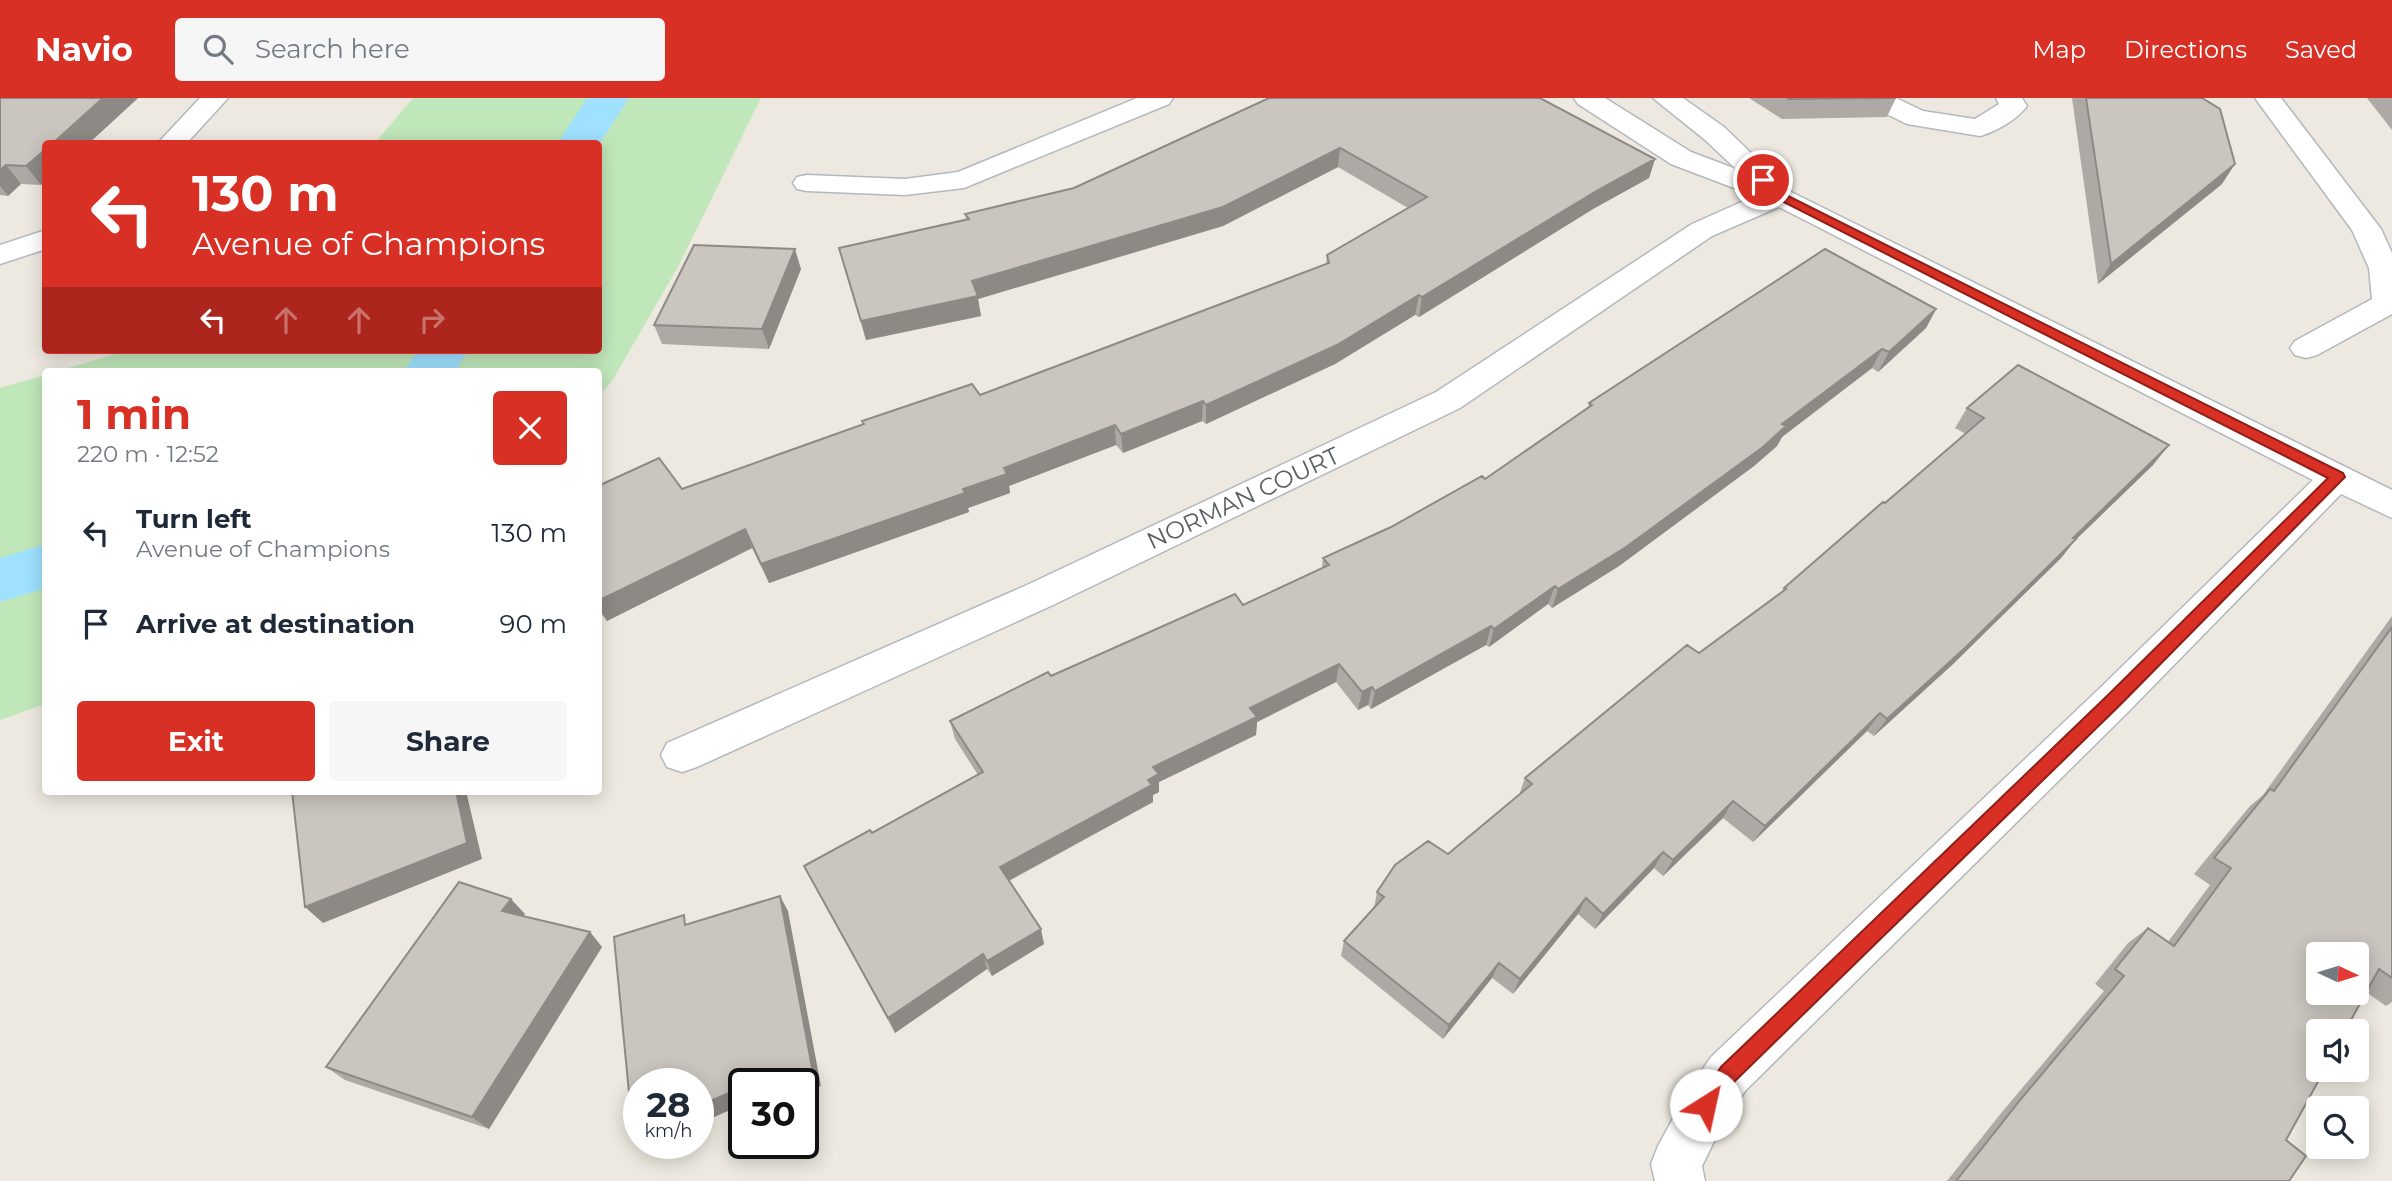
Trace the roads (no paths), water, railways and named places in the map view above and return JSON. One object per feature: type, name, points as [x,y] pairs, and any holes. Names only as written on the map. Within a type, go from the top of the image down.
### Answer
[{"type":"street","points":[[174,140],[215,98]]},
{"type":"street","points":[[807,183],[905,187],[964,180],[1160,98]]},
{"type":"street","points":[[1587,98],[1681,158],[1780,196],[2392,505]]},
{"type":"street","points":[[1666,98],[1714,133],[1780,196]]},
{"type":"street","points":[[1875,98],[1916,118],[1980,128],[2014,106],[2009,98]]},
{"type":"street","points":[[2268,98],[2366,229],[2384,268],[2388,303],[2306,348]]},
{"type":"street","name":"NORMAN COURT","points":[[682,755],[1040,595],[1448,400],[1703,230],[1780,196]]},
{"type":"street","points":[[0,255],[42,240]]},
{"type":"street","points":[[1680,1181],[1676,1164],[1706,1105],[1728,1074],[2114,700],[2337,477]]},
{"type":"waterway","points":[[581,140],[608,98]]},
{"type":"waterway","points":[[432,368],[441,354]]},
{"type":"waterway","points":[[0,580],[42,567]]}]
